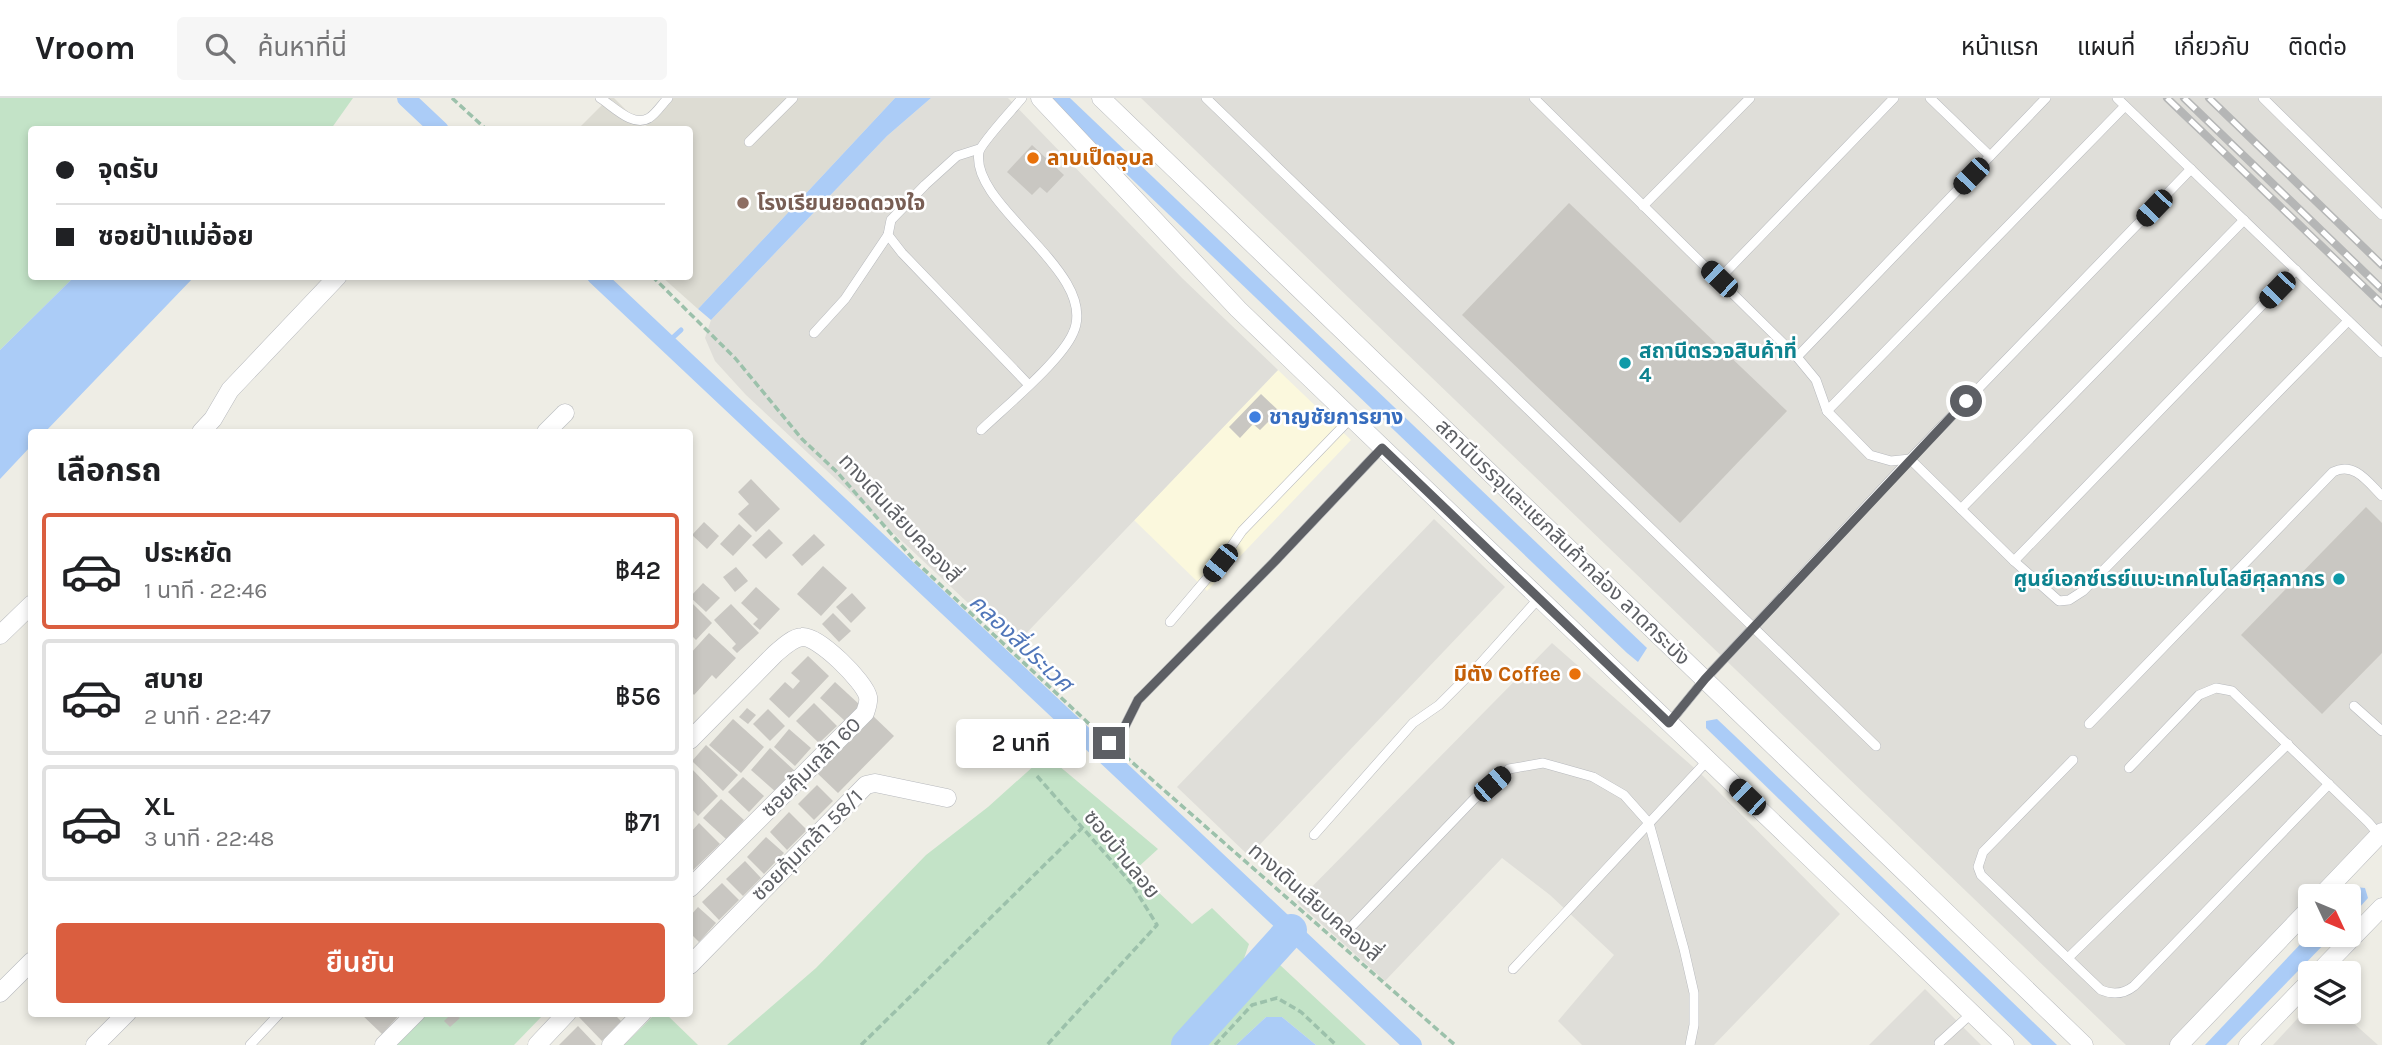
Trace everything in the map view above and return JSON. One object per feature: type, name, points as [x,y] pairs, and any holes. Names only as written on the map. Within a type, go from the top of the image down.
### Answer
[{"type":"street","points":[[1040,98],[1238,309],[2005,1045]]},
{"type":"street","name":"สถานีบรรจุและแยกสินค้ากล่อง ลาดกระบัง","points":[[1101,98],[2084,1045]]},
{"type":"street","points":[[204,429],[230,390],[334,280]]},
{"type":"street","points":[[550,429],[565,413]]},
{"type":"street","points":[[0,635],[28,608]]},
{"type":"street","name":"ซอยคุ้มเกล้า 60","points":[[693,737],[775,654],[802,636],[816,639],[863,683],[869,699],[866,713],[693,885]]},
{"type":"street","name":"ซอยคุ้มเกล้า 58/1","points":[[693,962],[866,785],[875,783],[947,798]]},
{"type":"street","points":[[2333,884],[2381,835]]},
{"type":"street","points":[[2330,961],[2382,907]]},
{"type":"street","points":[[2179,1045],[2298,921]]},
{"type":"street","points":[[0,993],[28,965]]},
{"type":"street","points":[[2256,1043],[2298,995]]},
{"type":"street","points":[[95,1045],[123,1017]]},
{"type":"street","points":[[384,1045],[412,1017]]},
{"type":"street","points":[[537,1045],[563,1017]]},
{"type":"street","points":[[611,1045],[638,1017]]},
{"type":"lane","points":[[600,98],[615,106],[630,120],[641,121],[649,118],[668,98]]},
{"type":"lane","points":[[749,142],[793,98]]},
{"type":"lane","points":[[814,333],[845,299],[888,235],[891,220],[957,156],[979,149],[1022,98]]},
{"type":"lane","points":[[1206,98],[1876,746]]},
{"type":"lane","points":[[1643,206],[1751,98]]},
{"type":"lane","points":[[1719,279],[1894,98]]},
{"type":"lane","points":[[1930,98],[1990,156]]},
{"type":"lane","points":[[1797,357],[2046,98]]},
{"type":"lane","points":[[2117,98],[2382,353]]},
{"type":"lane","points":[[2263,98],[2381,212]]},
{"type":"lane","points":[[1541,100],[1643,206],[1797,357],[1816,380],[1827,411],[1870,455],[1891,461],[1910,459]]},
{"type":"lane","points":[[1827,411],[2125,106]]},
{"type":"lane","points":[[979,149],[978,165],[991,192],[1069,286],[1079,309],[1073,333],[1055,358],[981,430]]},
{"type":"lane","points":[[1669,723],[1705,679],[1910,459],[2191,169]]},
{"type":"lane","points":[[1961,509],[2244,220]]},
{"type":"lane","points":[[888,235],[902,253],[1028,384]]},
{"type":"lane","points":[[2014,561],[2296,270]]},
{"type":"lane","points":[[1910,459],[2014,561],[2055,599],[2063,601],[2077,596],[2348,321]]},
{"type":"lane","points":[[1170,622],[1220,563],[1242,531],[1351,418]]},
{"type":"lane","points":[[1109,743],[1125,726],[1138,700],[1382,448]]},
{"type":"lane","points":[[2089,724],[2329,475],[2342,468],[2353,469],[2382,496]]},
{"type":"lane","points":[[1314,835],[1413,723],[1439,705],[1539,598]]},
{"type":"lane","points":[[2129,768],[2199,695],[2216,688],[2232,691],[2381,835]]},
{"type":"lane","points":[[2354,706],[2382,731]]},
{"type":"lane","points":[[2068,958],[2287,744]]},
{"type":"lane","points":[[1513,969],[1708,760]]},
{"type":"lane","points":[[2073,760],[1983,852],[1978,864],[1981,875],[2101,990],[2113,993],[2131,989],[2329,784]]},
{"type":"lane","points":[[1353,925],[1474,799],[1509,769],[1543,763],[1594,777],[1624,795],[1649,823],[1694,993],[1694,1025],[1690,1045]]},
{"type":"lane","points":[[1939,1044],[1972,1013]]},
{"type":"lane","points":[[250,1045],[276,1017]]},
{"type":"path","points":[[452,98],[482,126]]},
{"type":"path","name":"ทางเดินเลียบคลองสี่","points":[[656,280],[736,358],[802,439],[836,472],[915,561],[1109,743],[1455,1045]]},
{"type":"path","name":"ซอยบ้านลอย","points":[[1037,776],[1131,883],[1157,925],[1047,1045]]},
{"type":"path","points":[[862,1045],[1082,828]]},
{"type":"path","points":[[1215,1045],[1252,1005],[1278,998],[1301,1012],[1336,1045]]},
{"type":"shaded area","name":"โรงเรียนยอดดวงใจ","points":[[609,98],[614,98],[642,126],[581,126]]},
{"type":"shaded area","name":"โรงเรียนยอดดวงใจ","points":[[673,98],[895,98],[698,309],[665,280],[693,280],[693,126],[646,126]]},
{"type":"shaded area","points":[[931,98],[1008,98],[1182,278],[1278,370],[1014,646],[746,395],[715,361],[705,338],[711,320],[887,136]]},
{"type":"shaded area","points":[[1141,98],[2382,98],[2382,836],[2336,884],[2298,884],[2298,925],[2192,1037],[2170,1045],[2126,1045]]},
{"type":"shaded area","points":[[1278,370],[1351,440],[1207,591],[1134,520]]},
{"type":"shaded area","points":[[1434,519],[1505,587],[1249,856],[1177,787]]},
{"type":"shaded area","points":[[1552,643],[1700,773],[1840,914],[1714,1045],[1582,1045],[1558,1021],[1614,955],[1550,895],[1502,858],[1385,981],[1297,902]]},
{"type":"shaded area","points":[[1925,989],[1981,1045],[1869,1045]]},
{"type":"shaded area","points":[[2298,1018],[2298,1024],[2354,1024],[2378,1045],[2273,1045]]},
{"type":"green space","points":[[0,98],[353,98],[333,126],[28,126],[28,280],[71,280],[0,350]]},
{"type":"green space","points":[[1046,755],[1158,849],[1135,870],[1192,924],[1212,908],[1249,944],[1239,973],[1172,1045],[727,1045],[816,968],[926,855],[988,807]]},
{"type":"green space","points":[[1280,965],[1366,1045],[1316,1045],[1282,1017],[1266,1017],[1236,1045],[1196,1045],[1262,973]]},
{"type":"green space","points":[[422,1017],[541,1017],[514,1045],[395,1045]]},
{"type":"green space","points":[[652,1017],[669,1017],[698,1045],[624,1045]]},
{"type":"water","points":[[895,98],[931,98],[887,136],[711,320],[698,309]]},
{"type":"water","points":[[1047,98],[1070,98],[1647,648],[1638,662],[1627,653]]},
{"type":"water","points":[[71,280],[191,280],[48,429],[28,429],[28,449],[0,479],[0,350]]},
{"type":"water","points":[[1717,719],[2057,1045],[2032,1045],[1706,728],[1706,721]]},
{"type":"water","points":[[2361,888],[2365,888],[2368,898],[2361,906]]},
{"type":"water","points":[[2298,947],[2321,947],[2308,961],[2298,961],[2298,971],[2226,1045],[2205,1045]]},
{"type":"water","points":[[1266,1017],[1282,1017],[1316,1045],[1236,1045]]},
{"type":"building","name":"ลาบเป็ดอุบล","points":[[1032,145],[1064,175],[1047,193],[1040,187],[1032,195],[1007,172]]},
{"type":"building","name":"สถานีตรวจสินค้าที่ 4","points":[[1569,203],[1787,411],[1680,523],[1462,315]]},
{"type":"building","name":"ชาญชัยการยาง","points":[[1261,394],[1279,411],[1260,430],[1253,424],[1240,438],[1229,427]]},
{"type":"building","points":[[751,479],[780,509],[756,532],[738,514],[749,504],[738,492]]},
{"type":"building","name":"ศูนย์เอกซ์เรย์แบะเทคโนโลยีศุลกากร","points":[[2366,507],[2382,523],[2382,653],[2322,714],[2241,635]]},
{"type":"building","points":[[704,522],[719,536],[707,549],[693,534]]},
{"type":"building","points":[[739,524],[752,536],[733,556],[720,544]]},
{"type":"building","points":[[769,529],[783,543],[766,559],[752,545]]},
{"type":"building","points":[[814,534],[825,545],[802,566],[792,555]]},
{"type":"building","points":[[823,566],[847,588],[821,616],[797,594]]},
{"type":"building","points":[[736,567],[748,581],[735,592],[723,577]]},
{"type":"building","points":[[703,583],[720,598],[706,612],[693,600],[693,594]]},
{"type":"building","points":[[756,587],[780,609],[760,630],[753,624],[758,619],[741,603]]},
{"type":"building","points":[[852,593],[866,608],[851,623],[836,607]]},
{"type":"building","points":[[693,604],[712,623],[696,640],[693,637]]},
{"type":"building","points":[[731,604],[759,633],[737,653],[732,648],[736,644],[714,620]]},
{"type":"building","points":[[833,613],[851,631],[839,642],[822,624]]},
{"type":"building","points":[[709,633],[736,658],[716,679],[712,675],[694,695],[693,694],[693,651]]},
{"type":"building","points":[[808,656],[829,676],[789,718],[769,699],[785,682],[793,689],[800,681],[791,673]]},
{"type":"building","points":[[835,682],[860,705],[845,721],[820,698]]},
{"type":"building","points":[[814,703],[837,726],[819,743],[796,721]]},
{"type":"building","points":[[747,708],[756,715],[748,724],[739,717]]},
{"type":"building","points":[[768,709],[785,726],[770,741],[753,724]]},
{"type":"building","points":[[872,715],[894,736],[838,793],[816,772]]},
{"type":"building","points":[[733,719],[764,747],[741,773],[709,745]]},
{"type":"building","points":[[789,729],[811,748],[795,766],[774,747]]},
{"type":"building","points":[[706,745],[738,775],[723,791],[693,760]]},
{"type":"building","points":[[770,748],[796,772],[777,793],[751,770]]},
{"type":"building","points":[[693,770],[718,796],[698,816],[693,810]]},
{"type":"building","points":[[743,777],[764,796],[749,812],[728,792]]},
{"type":"building","points":[[817,785],[833,801],[814,820],[798,804]]},
{"type":"building","points":[[721,799],[744,820],[726,839],[703,818]]},
{"type":"building","points":[[789,812],[807,830],[787,850],[770,832]]},
{"type":"building","points":[[699,823],[720,844],[693,870],[693,830]]},
{"type":"building","points":[[766,837],[784,853],[764,874],[747,857]]},
{"type":"building","points":[[745,861],[761,878],[743,896],[726,879]]},
{"type":"building","points":[[722,883],[739,900],[719,920],[702,902]]},
{"type":"building","points":[[698,907],[716,923],[699,942],[693,936],[693,913]]},
{"type":"building","points":[[364,1017],[397,1017],[382,1034]]},
{"type":"building","points":[[448,1017],[460,1018],[450,1027],[444,1021]]},
{"type":"building","points":[[579,1017],[617,1017],[621,1021],[602,1041]]},
{"type":"building","points":[[578,1026],[596,1045],[559,1045]]},
{"type":"waterway","name":"คลองสี่ประเวศ","points":[[406,98],[436,126]]},
{"type":"waterway","name":"คลองสี่ประเวศ","points":[[600,280],[1413,1045]]},
{"type":"waterway","points":[[667,343],[681,330]]},
{"type":"waterway","points":[[1187,1045],[1291,930]]},
{"type":"railway","points":[[2167,98],[2382,304]]},
{"type":"railway","points":[[2184,98],[2382,289]]},
{"type":"railway","points":[[2209,98],[2382,265]]},
{"type":"place","name":"ลาบเป็ดอุบล","points":[[1033,158]]},
{"type":"place","name":"โรงเรียนยอดดวงใจ","points":[[743,203]]},
{"type":"place","name":"สถานีตรวจสินค้าที่ 4","points":[[1625,363]]},
{"type":"place","name":"ชาญชัยการยาง","points":[[1255,417]]},
{"type":"place","name":"ศูนย์เอกซ์เรย์แบะเทคโนโลยีศุลกากร","points":[[2339,579]]},
{"type":"place","name":"มีตัง Coffee","points":[[1575,674]]},
{"type":"route","points":[[1109,743],[1125,726],[1138,700],[1382,448],[1669,723],[1705,679],[1966,401]]}]
